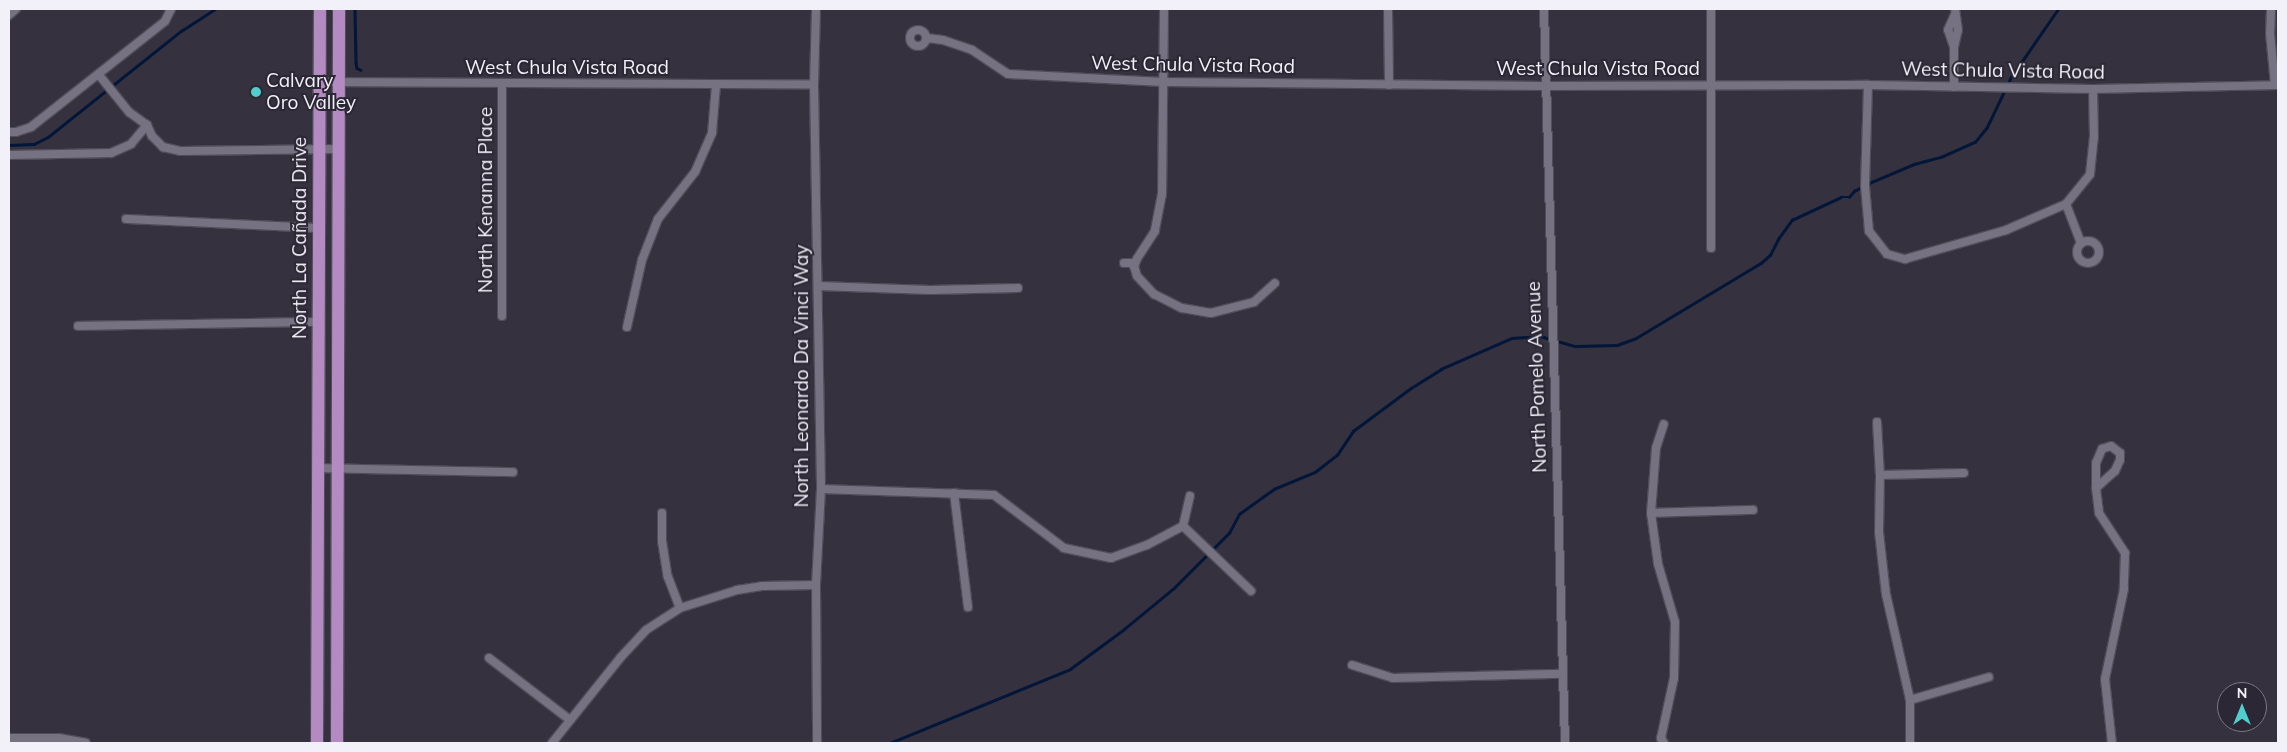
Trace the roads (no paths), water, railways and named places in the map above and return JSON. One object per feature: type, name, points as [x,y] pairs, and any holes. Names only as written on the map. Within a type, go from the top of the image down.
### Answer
[{"type":"main road","name":"North La Cañada Drive","points":[[317,743],[320,9]]},
{"type":"main road","name":"North La Cañada Drive","points":[[337,743],[339,9]]},
{"type":"street","points":[[9,15],[16,9]]},
{"type":"street","points":[[9,132],[16,132],[31,127],[165,22],[171,9]]},
{"type":"street","name":"North Leonardo Da Vinci Way","points":[[816,9],[814,85],[819,286],[821,490],[816,585],[818,743]]},
{"type":"street","points":[[1164,9],[1162,194],[1155,231],[1136,263],[1137,276],[1154,294],[1182,308],[1211,313],[1254,302],[1275,283]]},
{"type":"street","points":[[1388,9],[1389,85]]},
{"type":"street","name":"North Pomelo Avenue","points":[[1544,9],[1544,86],[1565,743]]},
{"type":"street","points":[[1711,9],[1711,248]]},
{"type":"street","points":[[2271,9],[2270,33],[2276,85]]},
{"type":"street","points":[[1954,86],[1954,48],[1948,30],[1955,11]]},
{"type":"street","name":"West Chula Vista Road","points":[[926,38],[943,40],[972,50],[1008,74],[1164,82],[1544,86],[1868,85],[2093,89],[2276,85]]},
{"type":"street","points":[[99,75],[130,112],[147,125],[157,142],[163,147],[175,150],[339,149]]},
{"type":"street","name":"West Chula Vista Road","points":[[320,82],[814,85]]},
{"type":"street","name":"North Kenanna Place","points":[[502,84],[502,316]]},
{"type":"street","points":[[627,327],[642,260],[658,219],[695,172],[712,133],[716,85]]},
{"type":"street","points":[[1868,85],[1865,186],[1869,231],[1888,254],[1905,259],[2006,230],[2066,204],[2090,174],[2094,137],[2093,89]]},
{"type":"street","points":[[9,155],[111,153],[131,144],[147,125]]},
{"type":"street","points":[[2066,204],[2082,243]]},
{"type":"street","points":[[126,220],[319,228]]},
{"type":"street","points":[[1124,263],[1136,263]]},
{"type":"street","points":[[819,286],[930,290],[1018,288]]},
{"type":"street","points":[[78,326],[319,322]]},
{"type":"street","points":[[1876,422],[1880,475],[1879,532],[1886,594],[1910,700],[1910,743]]},
{"type":"street","points":[[1664,424],[1656,448],[1651,513],[1658,564],[1675,622],[1674,678],[1662,738],[1664,743]]},
{"type":"street","points":[[2096,488],[2115,472],[2120,460],[2120,453],[2111,446],[2102,450],[2096,463],[2096,488],[2099,513],[2125,553],[2124,589],[2105,680],[2112,743]]},
{"type":"street","points":[[318,468],[513,472]]},
{"type":"street","points":[[1880,475],[1964,473]]},
{"type":"street","points":[[821,490],[954,493],[994,496],[1064,548],[1111,558],[1146,545],[1183,526],[1190,496]]},
{"type":"street","points":[[954,493],[968,607]]},
{"type":"street","points":[[1651,513],[1753,510]]},
{"type":"street","points":[[662,513],[662,541],[668,577],[680,608]]},
{"type":"street","points":[[1183,526],[1251,591]]},
{"type":"street","points":[[552,743],[620,658],[646,630],[680,608],[737,590],[762,586],[816,585]]},
{"type":"street","points":[[489,658],[570,720]]},
{"type":"street","points":[[1352,665],[1393,678],[1562,674]]},
{"type":"street","points":[[1910,700],[1989,677]]},
{"type":"street","points":[[14,740],[59,738],[86,743]]},
{"type":"waterway","points":[[9,145],[34,144],[48,137],[181,31],[215,9]]},
{"type":"waterway","points":[[355,9],[356,63],[357,68],[361,70]]},
{"type":"waterway","points":[[1867,184],[1914,164],[1941,157],[1975,142],[1987,127],[2011,77],[2058,9]]},
{"type":"waterway","points":[[890,743],[1070,669],[1123,630],[1174,588],[1229,533],[1239,514],[1274,489],[1315,472],[1337,455],[1353,431],[1411,388],[1441,369],[1512,338],[1540,336],[1576,346],[1617,345],[1636,338],[1761,263],[1770,255],[1778,239],[1792,220],[1841,197],[1849,197],[1854,191],[1862,187]]},
{"type":"place","name":"Calvary Oro Valley","points":[[256,92]]}]
